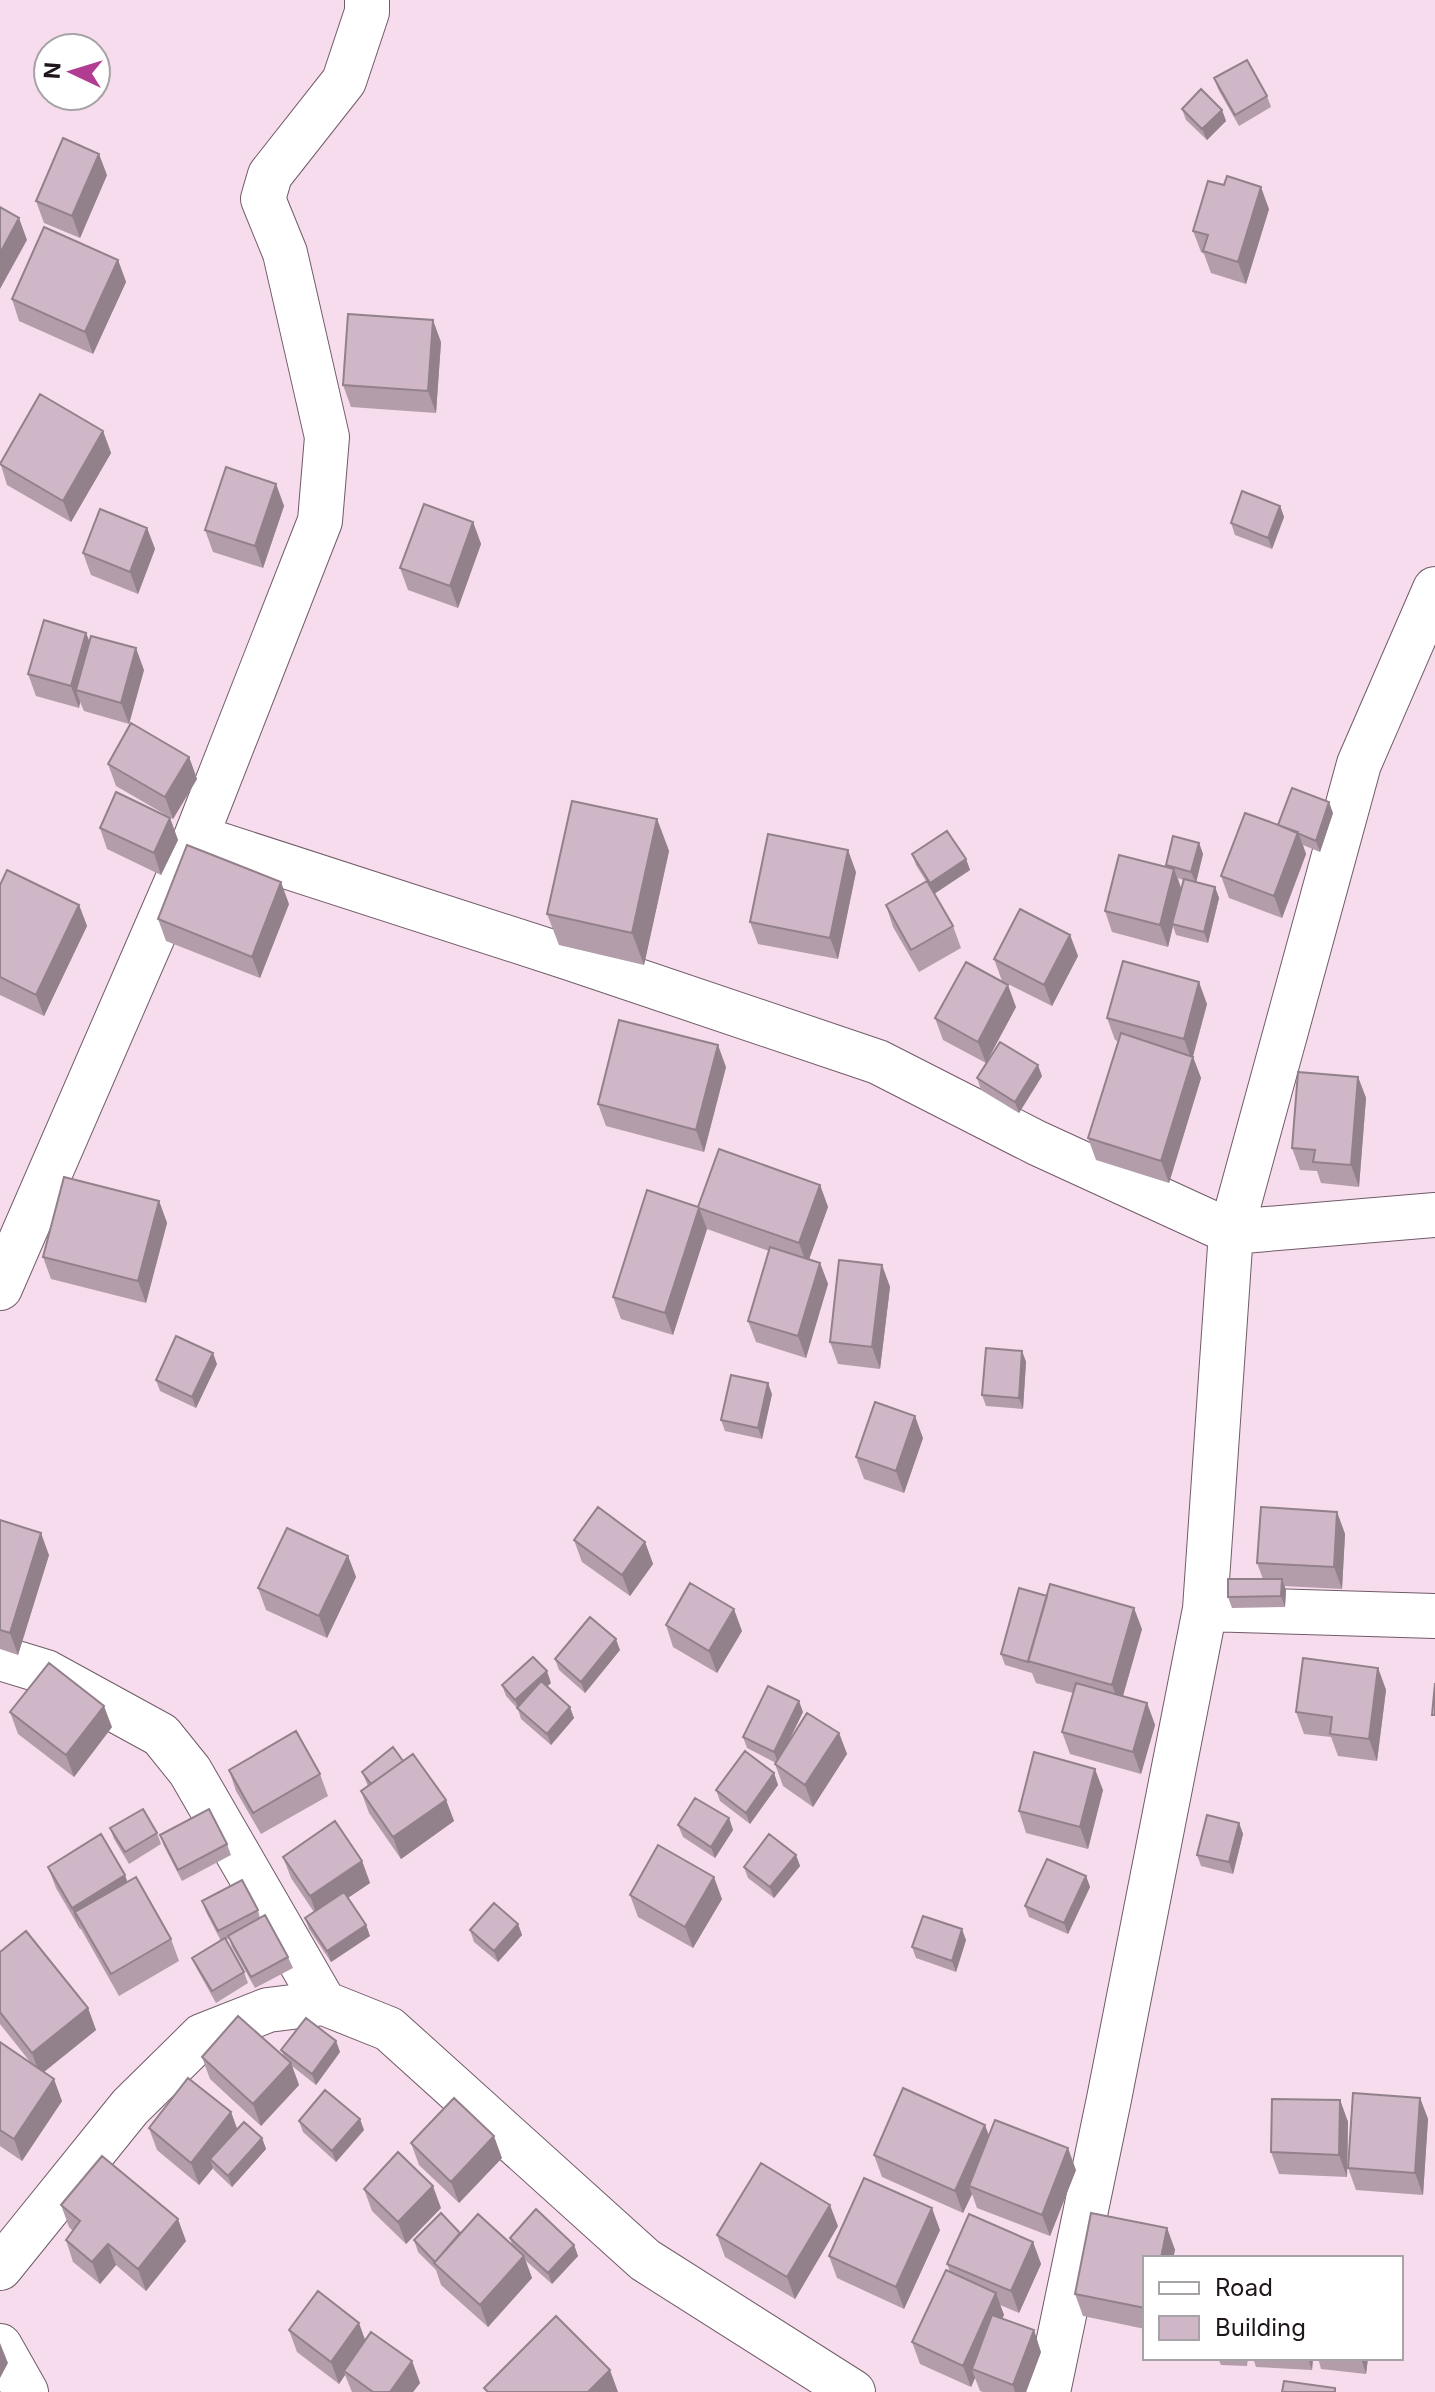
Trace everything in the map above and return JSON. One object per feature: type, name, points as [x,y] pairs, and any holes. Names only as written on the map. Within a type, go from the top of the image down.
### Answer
[{"type":"street","points":[[0,1288],[196,837],[320,521],[327,437],[285,253],[263,199],[270,175],[344,81],[367,12],[367,0]]},
{"type":"street","points":[[1048,2392],[1205,1609],[1231,1232],[1359,764],[1435,589]]},
{"type":"street","points":[[196,837],[878,1062],[1037,1143],[1231,1232],[1435,1215]]},
{"type":"street","points":[[1205,1609],[1435,1616]]},
{"type":"street","points":[[0,1658],[46,1672],[161,1735],[190,1771],[324,2003]]},
{"type":"street","points":[[0,2268],[130,2107],[202,2036],[268,2010],[324,2003],[389,2029],[645,2260],[853,2392]]},
{"type":"street","points":[[0,2346],[26,2392]]},
{"type":"building","points":[[1247,60],[1267,96],[1235,115],[1214,78]]},
{"type":"building","points":[[1201,89],[1222,110],[1202,129],[1182,109]]},
{"type":"building","points":[[63,138],[99,154],[72,216],[36,201]]},
{"type":"building","points":[[1227,176],[1261,187],[1238,262],[1203,251],[1208,235],[1193,231],[1208,181],[1224,185]]},
{"type":"building","points":[[0,207],[19,218],[0,253]]},
{"type":"building","points":[[44,227],[118,260],[85,332],[12,299]]},
{"type":"building","points":[[348,314],[433,320],[428,391],[343,385]]},
{"type":"building","points":[[40,394],[103,431],[63,501],[0,464]]},
{"type":"building","points":[[226,467],[276,484],[255,546],[205,530]]},
{"type":"building","points":[[1242,491],[1280,506],[1268,538],[1231,523]]},
{"type":"building","points":[[424,504],[473,522],[450,586],[400,568]]},
{"type":"building","points":[[100,509],[147,528],[130,572],[83,553]]},
{"type":"building","points":[[44,620],[86,633],[71,686],[28,674]]},
{"type":"building","points":[[91,636],[136,648],[121,703],[76,690]]},
{"type":"building","points":[[131,723],[189,757],[165,797],[108,764]]},
{"type":"building","points":[[1292,788],[1329,802],[1316,841],[1278,825]]},
{"type":"building","points":[[116,792],[170,818],[154,853],[100,828]]},
{"type":"building","points":[[572,801],[657,819],[632,933],[547,914]]},
{"type":"building","points":[[1245,813],[1298,832],[1274,896],[1221,876]]},
{"type":"building","points":[[947,831],[966,859],[930,883],[912,854]]},
{"type":"building","points":[[768,834],[848,850],[830,938],[750,922]]},
{"type":"building","points":[[1173,836],[1199,843],[1191,872],[1166,865]]},
{"type":"building","points":[[187,845],[281,882],[252,957],[158,919]]},
{"type":"building","points":[[1119,855],[1174,869],[1160,925],[1105,911]]},
{"type":"building","points":[[7,870],[79,905],[36,995],[0,977],[0,885]]},
{"type":"building","points":[[1184,879],[1215,887],[1204,932],[1172,924]]},
{"type":"building","points":[[927,881],[953,926],[911,950],[886,905]]},
{"type":"building","points":[[1020,909],[1070,935],[1044,985],[994,959]]},
{"type":"building","points":[[1123,961],[1199,982],[1184,1039],[1107,1018]]},
{"type":"building","points":[[966,962],[1008,985],[978,1042],[935,1018]]},
{"type":"building","points":[[619,1020],[718,1045],[696,1130],[598,1104]]},
{"type":"building","points":[[1121,1033],[1193,1057],[1161,1161],[1088,1138]]},
{"type":"building","points":[[1000,1042],[1038,1065],[1015,1102],[977,1078]]},
{"type":"building","points":[[1298,1072],[1358,1077],[1351,1165],[1313,1162],[1315,1150],[1292,1148]]},
{"type":"building","points":[[719,1149],[820,1185],[799,1243],[699,1208],[665,1313],[613,1297],[647,1190],[698,1207]]},
{"type":"building","points":[[64,1177],[159,1201],[138,1281],[43,1257]]},
{"type":"building","points":[[770,1247],[820,1263],[798,1336],[748,1321]]},
{"type":"building","points":[[839,1260],[882,1265],[872,1347],[830,1342]]},
{"type":"building","points":[[176,1336],[213,1353],[192,1397],[156,1380]]},
{"type":"building","points":[[986,1348],[1022,1351],[1019,1398],[982,1395]]},
{"type":"building","points":[[731,1375],[768,1383],[758,1428],[721,1420]]},
{"type":"building","points":[[875,1402],[915,1416],[896,1471],[856,1457]]},
{"type":"building","points":[[598,1507],[645,1542],[622,1575],[574,1540]]},
{"type":"building","points":[[1261,1507],[1337,1512],[1334,1567],[1257,1563]]},
{"type":"building","points":[[0,1520],[41,1533],[10,1633],[0,1630]]},
{"type":"building","points":[[287,1528],[348,1556],[319,1616],[258,1588]]},
{"type":"building","points":[[1228,1579],[1282,1579],[1281,1596],[1228,1597]]},
{"type":"building","points":[[690,1583],[734,1609],[709,1651],[666,1625]]},
{"type":"building","points":[[1050,1584],[1134,1608],[1112,1685],[1028,1661]]},
{"type":"building","points":[[1019,1588],[1047,1596],[1028,1662],[1001,1654]]},
{"type":"building","points":[[590,1617],[616,1639],[581,1682],[555,1659]]},
{"type":"building","points":[[533,1657],[547,1671],[515,1700],[502,1685]]},
{"type":"building","points":[[1303,1658],[1378,1668],[1369,1739],[1330,1734],[1332,1717],[1296,1712]]},
{"type":"building","points":[[49,1663],[104,1706],[66,1755],[10,1712]]},
{"type":"building","points":[[541,1681],[570,1707],[547,1734],[517,1708]]},
{"type":"building","points":[[1076,1683],[1147,1703],[1133,1752],[1062,1732]]},
{"type":"building","points":[[1435,1683],[1435,1715],[1432,1715]]},
{"type":"building","points":[[768,1686],[799,1701],[774,1752],[743,1737]]},
{"type":"building","points":[[807,1713],[839,1733],[805,1785],[775,1764]]},
{"type":"building","points":[[296,1731],[320,1774],[253,1813],[229,1770]]},
{"type":"building","points":[[393,1747],[403,1761],[371,1784],[362,1772]]},
{"type":"building","points":[[745,1751],[774,1773],[746,1813],[716,1790]]},
{"type":"building","points":[[1034,1752],[1095,1769],[1080,1827],[1019,1811]]},
{"type":"building","points":[[413,1754],[446,1800],[393,1837],[361,1791]]},
{"type":"building","points":[[695,1798],[729,1818],[711,1847],[678,1825]]},
{"type":"building","points":[[143,1809],[157,1833],[125,1852],[110,1828]]},
{"type":"building","points":[[209,1809],[227,1844],[178,1870],[160,1835]]},
{"type":"building","points":[[1207,1815],[1239,1823],[1229,1862],[1197,1855]]},
{"type":"building","points":[[335,1821],[362,1861],[310,1896],[283,1857]]},
{"type":"building","points":[[101,1834],[125,1875],[72,1908],[48,1867]]},
{"type":"building","points":[[769,1834],[796,1855],[770,1887],[744,1867]]},
{"type":"building","points":[[658,1845],[714,1877],[685,1927],[630,1895]]},
{"type":"building","points":[[1047,1859],[1086,1876],[1064,1923],[1025,1906]]},
{"type":"building","points":[[136,1877],[171,1939],[111,1974],[75,1912]]},
{"type":"building","points":[[242,1880],[258,1910],[218,1931],[202,1901]]},
{"type":"building","points":[[344,1892],[366,1925],[327,1951],[305,1918]]},
{"type":"building","points":[[494,1903],[518,1924],[494,1951],[470,1930]]},
{"type":"building","points":[[265,1915],[288,1957],[251,1977],[228,1936]]},
{"type":"building","points":[[923,1916],[962,1929],[952,1961],[912,1947]]},
{"type":"building","points":[[26,1931],[88,2008],[32,2053],[0,2012],[0,1952]]},
{"type":"building","points":[[225,1938],[244,1972],[212,1991],[192,1958]]},
{"type":"building","points":[[238,2016],[291,2063],[253,2104],[202,2057]]},
{"type":"building","points":[[306,2018],[336,2041],[312,2074],[281,2050]]},
{"type":"building","points":[[0,2042],[54,2079],[14,2139],[0,2130]]},
{"type":"building","points":[[188,2078],[231,2112],[191,2163],[149,2128]]},
{"type":"building","points":[[903,2088],[985,2125],[955,2191],[874,2155]]},
{"type":"building","points":[[325,2090],[360,2119],[332,2151],[299,2121]]},
{"type":"building","points":[[1353,2093],[1420,2098],[1415,2173],[1348,2168]]},
{"type":"building","points":[[454,2098],[494,2136],[451,2182],[411,2143]]},
{"type":"building","points":[[1272,2099],[1340,2100],[1339,2155],[1271,2152]]},
{"type":"building","points":[[995,2120],[1068,2148],[1042,2215],[969,2186]]},
{"type":"building","points":[[244,2122],[262,2138],[228,2176],[210,2159]]},
{"type":"building","points":[[398,2152],[433,2186],[398,2222],[364,2189]]},
{"type":"building","points":[[102,2156],[178,2219],[138,2269],[108,2244],[92,2262],[66,2240],[80,2221],[61,2205]]},
{"type":"building","points":[[761,2163],[830,2205],[787,2277],[717,2235]]},
{"type":"building","points":[[864,2178],[932,2208],[896,2287],[829,2256]]},
{"type":"building","points":[[536,2209],[574,2245],[548,2273],[510,2238]]},
{"type":"building","points":[[441,2213],[460,2233],[435,2262],[414,2240]]},
{"type":"building","points":[[1091,2213],[1167,2228],[1161,2256],[1143,2256],[1143,2308],[1075,2294]]},
{"type":"building","points":[[478,2214],[524,2256],[480,2305],[434,2263]]},
{"type":"building","points":[[969,2214],[1033,2242],[1011,2291],[947,2264]]},
{"type":"building","points":[[946,2270],[996,2293],[963,2366],[912,2342]]},
{"type":"building","points":[[318,2291],[359,2323],[331,2362],[289,2330]]},
{"type":"building","points":[[992,2315],[1034,2330],[1013,2385],[972,2369]]},
{"type":"building","points":[[556,2316],[610,2370],[588,2392],[488,2392],[484,2388]]},
{"type":"building","points":[[371,2332],[412,2361],[390,2392],[373,2392],[344,2371]]},
{"type":"building","points":[[1284,2381],[1335,2388],[1335,2392],[1282,2392]]}]
